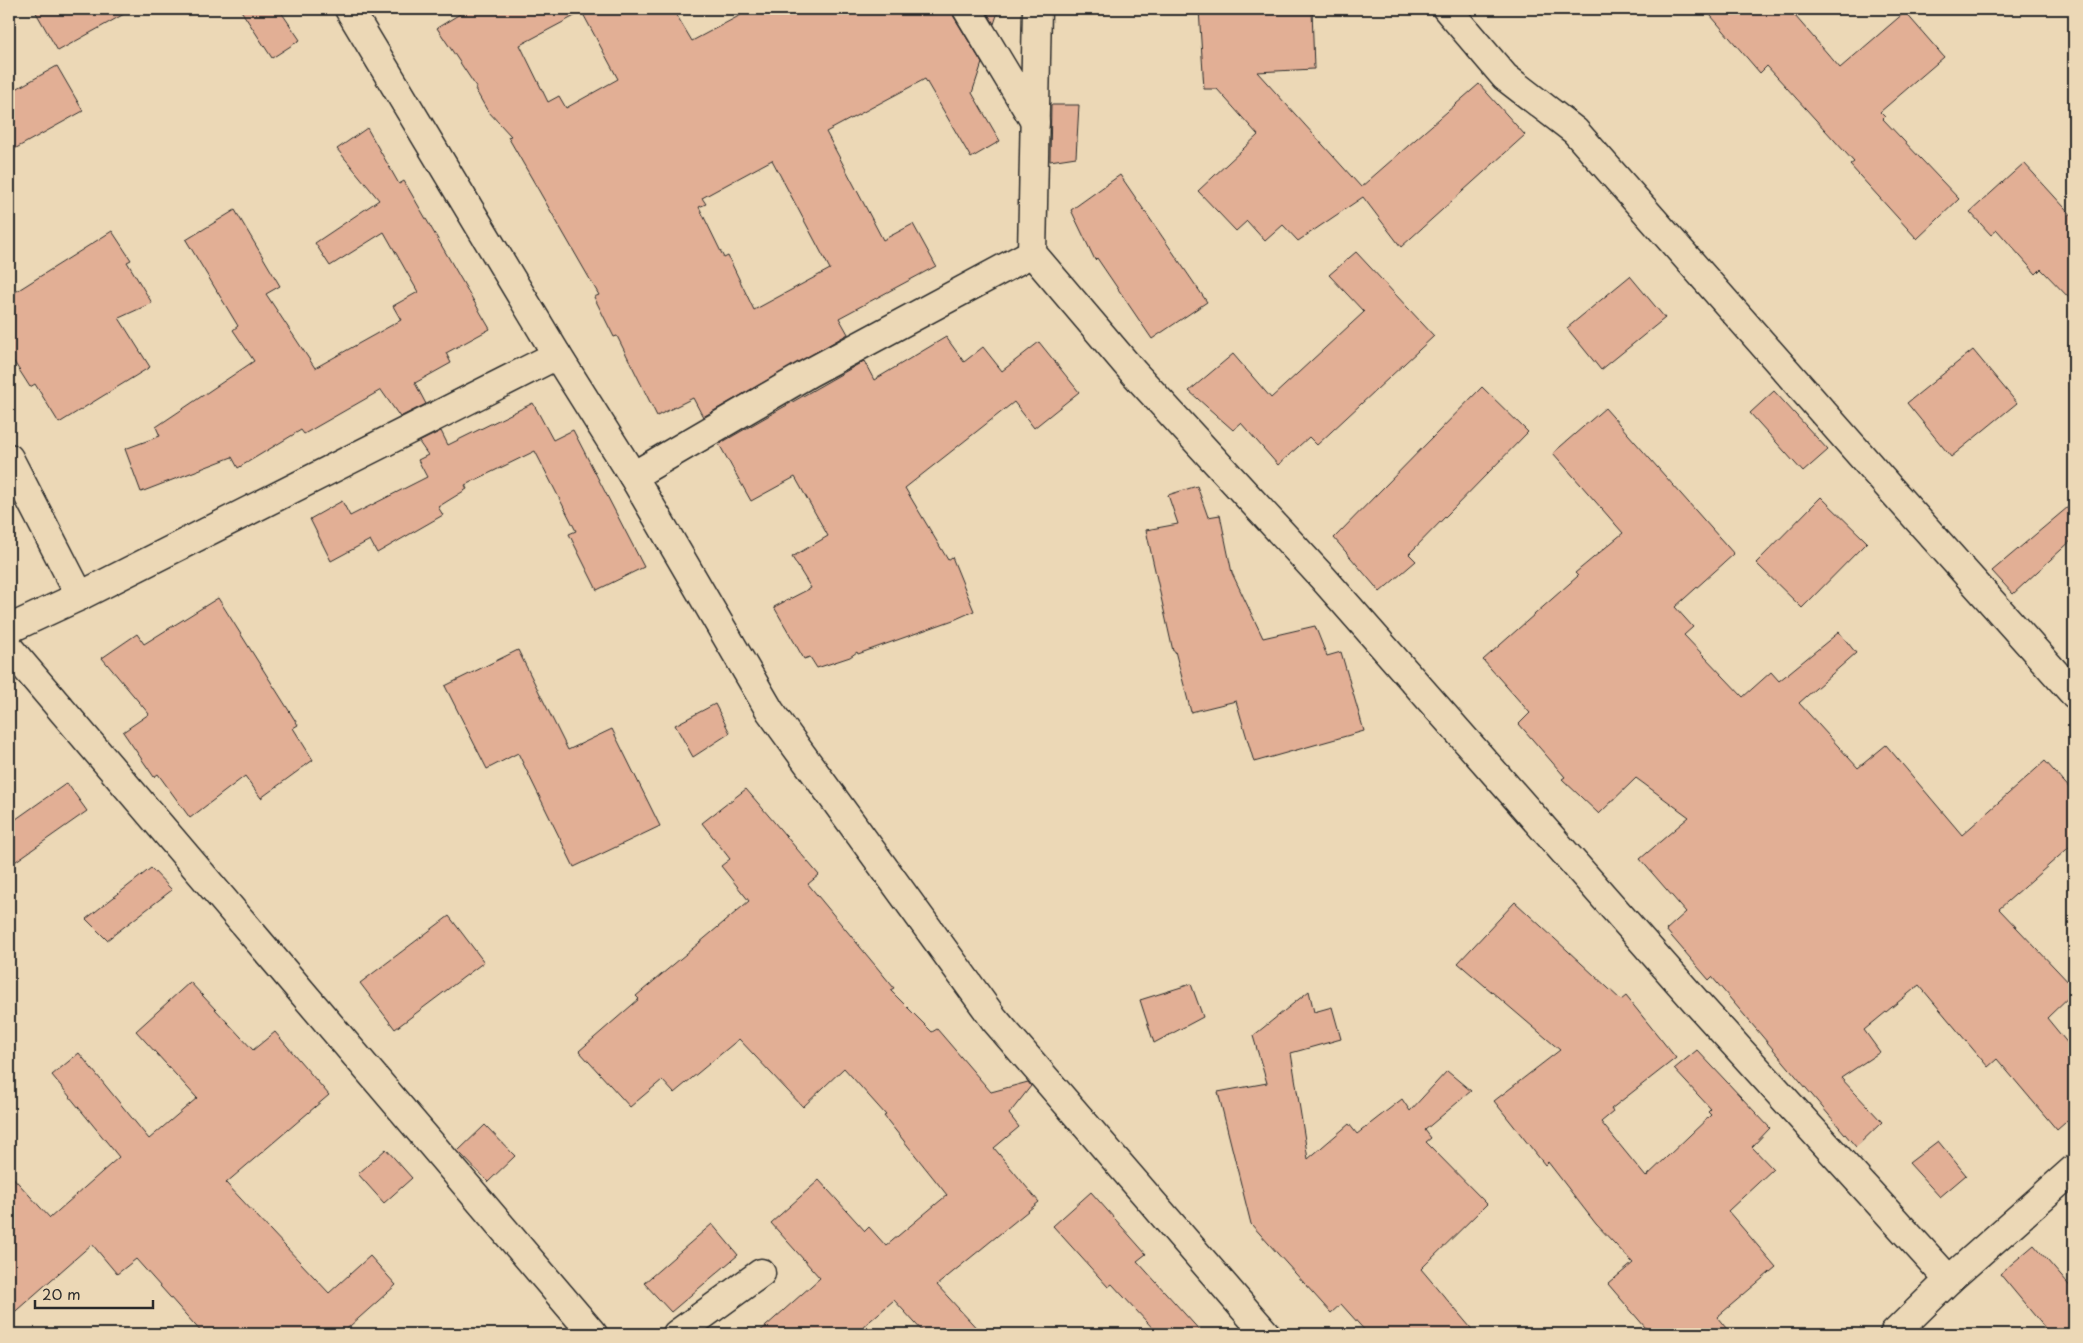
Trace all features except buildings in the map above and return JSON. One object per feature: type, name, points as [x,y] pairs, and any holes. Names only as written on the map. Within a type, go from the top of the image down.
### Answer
[{"type":"street","points":[[350,9],[557,356],[633,476],[770,711],[994,1019],[1266,1334]]},
{"type":"street","points":[[966,9],[1035,122]]},
{"type":"street","points":[[1037,9],[1032,252],[1134,372],[1323,578],[1698,1004],[1948,1280]]},
{"type":"street","points":[[1447,9],[1505,77],[1575,131],[2074,694]]},
{"type":"street","points":[[633,476],[809,372],[1032,252]]},
{"type":"street","points":[[9,629],[80,596],[557,356]]},
{"type":"street","points":[[9,458],[80,596]]},
{"type":"street","points":[[9,648],[593,1334]]},
{"type":"street","points":[[1894,1334],[1948,1280],[2074,1169]]},
{"type":"street","points":[[677,1334],[761,1273]]}]
